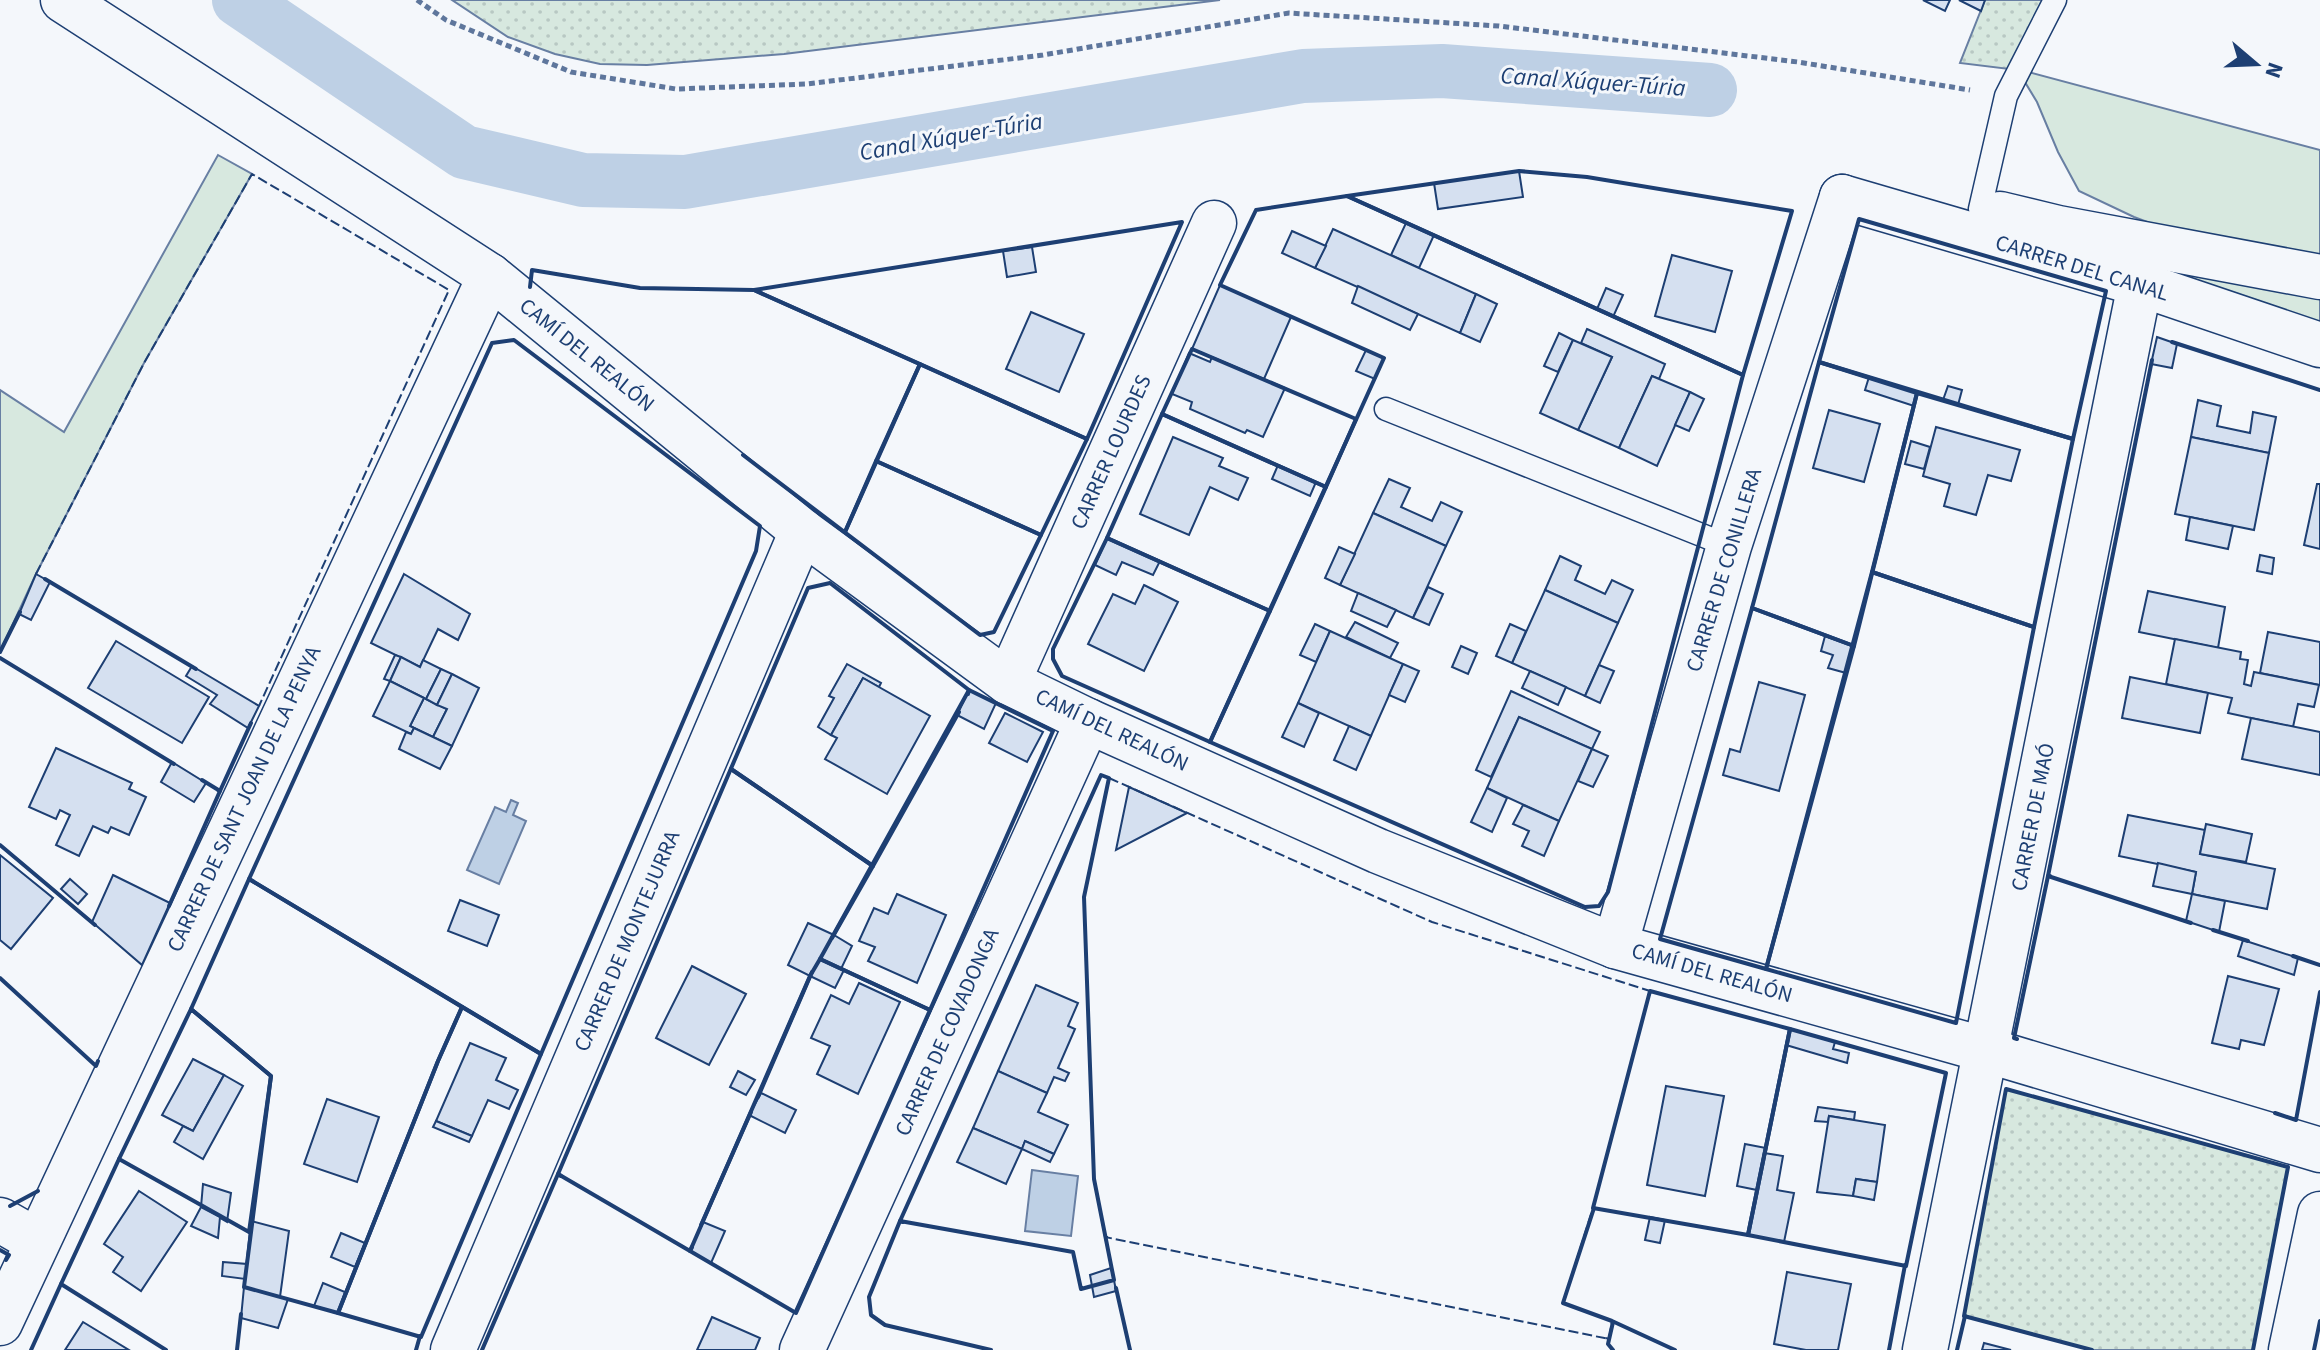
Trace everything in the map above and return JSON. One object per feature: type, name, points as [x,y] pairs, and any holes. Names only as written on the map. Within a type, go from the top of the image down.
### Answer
[{"type":"street","name":"CAMÍ DEL REALÓN","points":[[63,0],[490,276],[802,531],[1008,682],[1378,851],[1615,946],[1986,1050],[2320,1150]]},
{"type":"street","points":[[1842,197],[1885,186],[2058,228],[2320,277]]},
{"type":"street","name":"CARRER DEL CANAL","points":[[1842,197],[2140,284],[2320,345]]},
{"type":"street","name":"CARRER DE CONILLERA","points":[[1615,946],[1729,546],[1842,197]]},
{"type":"street","name":"CARRER LOURDES","points":[[1008,682],[1214,223]]},
{"type":"street","name":"CARRER DE SANT JOAN DE LA PENYA","points":[[0,1323],[18,1230],[490,276]]},
{"type":"street","name":"CARRER DE MAÓ","points":[[1925,1350],[2140,284]]},
{"type":"street","name":"CARRER DE MONTEJURRA","points":[[453,1350],[802,531]]},
{"type":"street","name":"CARRER DE COVADONGA","points":[[814,1348],[1088,721]]},
{"type":"street","points":[[2291,1350],[2320,1214]]},
{"type":"lane","points":[[1980,209],[2006,96],[2055,0]]},
{"type":"lane","points":[[1386,409],[1729,546]]},
{"type":"path","points":[[417,0],[446,20],[571,72],[676,89],[807,84],[1027,57],[1289,13],[1499,26],[1798,62],[2006,96]]},
{"type":"shaded area","points":[[452,0],[1220,0],[784,54],[647,65],[600,64],[555,54],[508,37]]},
{"type":"shaded area","points":[[1985,0],[2044,0],[2009,69],[1960,63]]},
{"type":"shaded area","points":[[2017,69],[2320,150],[2320,259],[2195,240],[2134,217],[2079,191],[2037,102]]},
{"type":"shaded area","points":[[218,155],[252,174],[144,363],[36,574],[0,652],[0,390],[64,432]]},
{"type":"shaded area","points":[[2058,228],[2320,284],[2320,329]]},
{"type":"shaded area","points":[[2006,1089],[2288,1167],[2253,1350],[2092,1350],[1964,1316]]},
{"type":"water","points":[[511,800],[518,803],[513,815],[526,821],[499,884],[467,870],[495,807],[506,812]]},
{"type":"water","points":[[1032,1170],[1078,1176],[1071,1236],[1025,1231]]},
{"type":"building","points":[[1923,0],[1950,0],[1945,11]]},
{"type":"building","points":[[1959,0],[1985,0],[1981,11]]},
{"type":"building","points":[[1519,171],[1523,197],[1438,209],[1434,183]]},
{"type":"building","points":[[1406,223],[1434,235],[1419,268],[1391,255]]},
{"type":"building","points":[[1333,229],[1476,294],[1460,333],[1315,268]]},
{"type":"building","points":[[1292,231],[1326,246],[1315,268],[1282,253]]},
{"type":"building","points":[[1032,247],[1036,272],[1007,277],[1003,251]]},
{"type":"building","points":[[1672,255],[1732,271],[1715,332],[1655,316]]},
{"type":"building","points":[[1220,285],[1291,317],[1264,379],[1192,349]]},
{"type":"building","points":[[1358,286],[1418,314],[1410,330],[1352,303]]},
{"type":"building","points":[[1606,288],[1623,295],[1613,317],[1597,309]]},
{"type":"building","points":[[1476,294],[1497,304],[1480,342],[1460,333]]},
{"type":"building","points":[[1031,312],[1084,334],[1059,392],[1006,369]]},
{"type":"building","points":[[1587,329],[1665,364],[1659,379],[1652,376],[1619,448],[1578,430],[1612,357],[1581,343]]},
{"type":"building","points":[[1559,333],[1573,340],[1558,372],[1544,366]]},
{"type":"building","points":[[2157,337],[2177,344],[2172,368],[2151,364]]},
{"type":"building","points":[[1573,340],[1612,357],[1578,430],[1540,413]]},
{"type":"building","points":[[1366,350],[1384,358],[1375,379],[1356,371]]},
{"type":"building","points":[[1189,353],[1210,362],[1212,357],[1285,388],[1263,437],[1247,430],[1245,433],[1190,409],[1192,402],[1172,394]]},
{"type":"building","points":[[1652,376],[1690,392],[1657,466],[1619,448]]},
{"type":"building","points":[[1869,377],[1917,393],[1914,406],[1865,390]]},
{"type":"building","points":[[1948,386],[1962,390],[1958,405],[1943,400]]},
{"type":"building","points":[[1690,392],[1704,399],[1689,431],[1675,425]]},
{"type":"building","points":[[2198,400],[2221,406],[2217,426],[2250,433],[2253,412],[2276,417],[2269,453],[2191,437]]},
{"type":"building","points":[[1829,410],[1880,424],[1864,482],[1813,468]]},
{"type":"building","points":[[1936,427],[2020,450],[2011,481],[1988,475],[1976,515],[1944,506],[1950,484],[1923,476]]},
{"type":"building","points":[[1173,437],[1223,458],[1219,466],[1248,478],[1238,500],[1210,487],[1189,535],[1140,514]]},
{"type":"building","points":[[2191,437],[2269,453],[2254,530],[2175,514]]},
{"type":"building","points":[[1911,441],[1930,447],[1924,469],[1905,464]]},
{"type":"building","points":[[1278,465],[1316,482],[1310,496],[1272,479]]},
{"type":"building","points":[[1389,479],[1410,488],[1401,507],[1432,521],[1441,502],[1462,512],[1446,546],[1373,513]]},
{"type":"building","points":[[2317,484],[2320,484],[2320,549],[2304,545]]},
{"type":"building","points":[[1373,513],[1446,546],[1413,618],[1340,585]]},
{"type":"building","points":[[2190,517],[2233,526],[2228,549],[2186,540]]},
{"type":"building","points":[[1107,538],[1160,561],[1153,575],[1122,562],[1116,575],[1095,565]]},
{"type":"building","points":[[1339,547],[1355,554],[1340,585],[1325,578]]},
{"type":"building","points":[[2260,555],[2274,558],[2272,574],[2257,571]]},
{"type":"building","points":[[1560,556],[1581,566],[1575,580],[1605,594],[1612,580],[1633,590],[1618,623],[1545,590]]},
{"type":"building","points":[[36,574],[50,582],[31,620],[19,614]]},
{"type":"building","points":[[404,574],[470,614],[458,640],[438,629],[420,667],[371,643]]},
{"type":"building","points":[[1144,585],[1178,602],[1144,671],[1088,644],[1113,594],[1135,604]]},
{"type":"building","points":[[1428,587],[1443,594],[1429,625],[1413,618]]},
{"type":"building","points":[[1545,590],[1618,623],[1585,696],[1512,663]]},
{"type":"building","points":[[2148,591],[2225,607],[2218,648],[2139,632]]},
{"type":"building","points":[[1358,593],[1396,610],[1387,627],[1351,611]]},
{"type":"building","points":[[1355,622],[1398,643],[1390,658],[1346,637]]},
{"type":"building","points":[[1315,624],[1330,631],[1316,662],[1300,655]]},
{"type":"building","points":[[1510,624],[1526,631],[1512,663],[1496,656]]},
{"type":"building","points":[[1330,631],[1403,664],[1371,736],[1298,703]]},
{"type":"building","points":[[2268,632],[2320,642],[2320,685],[2260,673]]},
{"type":"building","points":[[1825,636],[1854,646],[1846,673],[1828,668],[1833,655],[1821,651]]},
{"type":"building","points":[[2175,639],[2241,652],[2240,659],[2248,660],[2244,684],[2251,686],[2254,672],[2319,685],[2314,707],[2298,704],[2293,727],[2228,713],[2232,698],[2166,684]]},
{"type":"building","points":[[116,641],[209,697],[182,743],[88,688]]},
{"type":"building","points":[[1461,646],[1477,653],[1468,674],[1452,667]]},
{"type":"building","points":[[395,655],[401,657],[390,681],[384,679]]},
{"type":"building","points":[[401,657],[420,667],[423,660],[441,669],[426,699],[447,709],[433,737],[410,726],[424,698],[390,681]]},
{"type":"building","points":[[847,664],[881,683],[879,687],[863,678],[831,735],[818,727],[834,698],[829,696]]},
{"type":"building","points":[[1403,664],[1419,671],[1405,702],[1389,695]]},
{"type":"building","points":[[1599,665],[1614,671],[1600,703],[1585,696]]},
{"type":"building","points":[[192,666],[259,706],[248,728],[210,704],[217,695],[186,676]]},
{"type":"building","points":[[441,669],[452,674],[437,705],[426,699]]},
{"type":"building","points":[[1530,671],[1566,687],[1558,705],[1522,688]]},
{"type":"building","points":[[452,674],[479,688],[452,746],[433,737],[447,709],[437,705]]},
{"type":"building","points":[[2130,677],[2208,693],[2200,733],[2122,718]]},
{"type":"building","points":[[863,678],[930,716],[887,794],[825,759],[837,738],[831,735]]},
{"type":"building","points":[[390,681],[424,698],[410,726],[414,728],[411,734],[373,716]]},
{"type":"building","points":[[1759,682],[1805,695],[1779,791],[1723,775],[1730,749],[1740,752]]},
{"type":"building","points":[[969,690],[996,703],[984,729],[957,715]]},
{"type":"building","points":[[1511,691],[1600,732],[1592,749],[1519,717],[1491,777],[1476,770]]},
{"type":"building","points":[[1298,703],[1319,713],[1304,747],[1282,737]]},
{"type":"building","points":[[1005,713],[1043,732],[1027,762],[989,743]]},
{"type":"building","points":[[1519,717],[1592,749],[1559,821],[1487,788]]},
{"type":"building","points":[[2251,718],[2320,732],[2320,775],[2242,759]]},
{"type":"building","points":[[1349,726],[1371,736],[1356,770],[1334,760]]},
{"type":"building","points":[[414,728],[452,746],[440,769],[399,749],[406,732],[411,734]]},
{"type":"building","points":[[56,748],[132,783],[129,789],[146,797],[129,835],[111,827],[108,833],[93,826],[79,856],[56,845],[70,815],[60,810],[56,819],[29,807]]},
{"type":"building","points":[[1592,749],[1608,756],[1593,787],[1578,781]]},
{"type":"building","points":[[172,762],[206,783],[194,802],[161,782]]},
{"type":"building","points":[[1129,787],[1187,813],[1116,850]]},
{"type":"building","points":[[1487,788],[1507,798],[1492,832],[1471,822]]},
{"type":"building","points":[[1523,805],[1559,821],[1544,856],[1522,846],[1529,831],[1513,824]]},
{"type":"building","points":[[2128,815],[2205,830],[2200,854],[2275,869],[2267,909],[2192,894],[2196,872],[2119,856]]},
{"type":"building","points":[[2206,824],[2252,834],[2246,862],[2200,854]]},
{"type":"building","points":[[0,855],[53,898],[11,949],[0,940]]},
{"type":"building","points":[[2158,863],[2196,872],[2192,894],[2153,886]]},
{"type":"building","points":[[113,875],[170,903],[142,965],[92,922]]},
{"type":"building","points":[[70,879],[87,894],[78,904],[61,889]]},
{"type":"building","points":[[897,894],[946,915],[917,983],[868,961],[875,947],[859,941],[874,908],[888,914]]},
{"type":"building","points":[[2192,894],[2225,901],[2219,932],[2186,921]]},
{"type":"building","points":[[460,900],[499,915],[487,946],[448,931]]},
{"type":"building","points":[[808,923],[834,935],[810,976],[788,965]]},
{"type":"building","points":[[834,935],[852,946],[841,969],[820,959]]},
{"type":"building","points":[[2243,940],[2298,958],[2294,975],[2238,956]]},
{"type":"building","points":[[820,959],[844,970],[835,988],[810,976]]},
{"type":"building","points":[[692,966],[746,994],[709,1065],[656,1038]]},
{"type":"building","points":[[2228,976],[2279,989],[2264,1045],[2241,1040],[2239,1049],[2212,1043]]},
{"type":"building","points":[[859,983],[900,1002],[858,1094],[817,1074],[830,1046],[811,1038],[831,995],[849,1004]]},
{"type":"building","points":[[1036,985],[1078,1003],[1068,1026],[1075,1029],[1058,1068],[1069,1073],[1065,1081],[1054,1077],[1047,1093],[998,1071]]},
{"type":"building","points":[[1790,1029],[1835,1042],[1833,1049],[1849,1053],[1847,1063],[1786,1045]]},
{"type":"building","points":[[470,1043],[506,1058],[496,1080],[518,1090],[509,1109],[488,1100],[472,1136],[436,1121]]},
{"type":"building","points":[[193,1059],[224,1075],[193,1131],[162,1115]]},
{"type":"building","points":[[738,1071],[755,1080],[746,1095],[730,1087]]},
{"type":"building","points":[[998,1071],[1047,1093],[1038,1112],[1068,1125],[1054,1154],[1025,1141],[1022,1149],[973,1128]]},
{"type":"building","points":[[224,1075],[243,1086],[203,1159],[174,1142],[183,1126],[193,1131]]},
{"type":"building","points":[[1666,1086],[1724,1096],[1705,1196],[1647,1185]]},
{"type":"building","points":[[761,1093],[796,1110],[785,1133],[749,1115]]},
{"type":"building","points":[[327,1099],[379,1117],[357,1182],[304,1164]]},
{"type":"building","points":[[1818,1107],[1855,1112],[1854,1120],[1829,1116],[1828,1122],[1815,1121]]},
{"type":"building","points":[[1829,1116],[1885,1125],[1877,1182],[1856,1179],[1853,1196],[1817,1192]]},
{"type":"building","points":[[436,1121],[472,1136],[469,1142],[433,1127]]},
{"type":"building","points":[[973,1128],[1022,1149],[1006,1184],[957,1162]]},
{"type":"building","points":[[1025,1141],[1054,1154],[1050,1162],[1022,1149]]},
{"type":"building","points":[[1745,1144],[1766,1148],[1757,1190],[1737,1186]]},
{"type":"building","points":[[1764,1153],[1783,1156],[1777,1190],[1794,1193],[1784,1242],[1748,1235]]},
{"type":"building","points":[[1856,1179],[1877,1182],[1874,1200],[1853,1196]]},
{"type":"building","points":[[203,1184],[231,1193],[227,1222],[201,1207]]},
{"type":"building","points":[[139,1191],[187,1222],[141,1291],[113,1272],[123,1257],[104,1244]]},
{"type":"building","points":[[201,1207],[220,1217],[218,1238],[191,1226]]},
{"type":"building","points":[[1650,1217],[1665,1220],[1660,1243],[1645,1240]]},
{"type":"building","points":[[251,1221],[289,1231],[280,1297],[244,1287]]},
{"type":"building","points":[[703,1222],[725,1231],[711,1263],[690,1251]]},
{"type":"building","points":[[341,1233],[365,1243],[355,1267],[331,1257]]},
{"type":"building","points":[[223,1262],[247,1264],[245,1279],[222,1276]]},
{"type":"building","points":[[1111,1268],[1114,1280],[1092,1286],[1090,1275]]},
{"type":"building","points":[[1787,1272],[1851,1284],[1838,1350],[1806,1350],[1774,1344]]},
{"type":"building","points":[[1114,1280],[1116,1291],[1094,1297],[1092,1286]]},
{"type":"building","points":[[323,1283],[345,1292],[338,1313],[314,1306]]},
{"type":"building","points":[[244,1287],[288,1299],[278,1328],[241,1318]]},
{"type":"building","points":[[712,1317],[760,1338],[755,1350],[697,1350]]},
{"type":"building","points":[[83,1322],[129,1350],[65,1350]]},
{"type":"building","points":[[1984,1343],[2011,1350],[1982,1350]]},
{"type":"waterway","name":"Canal Xúquer-Túria","points":[[239,0],[464,152],[583,180],[685,182],[1303,76],[1442,71],[1710,90]]},
{"type":"fence","points":[[36,574],[144,363],[252,174],[449,290],[259,706]]},
{"type":"fence","points":[[1109,778],[1432,922],[1650,991],[1593,1208],[1563,1303],[1612,1321],[1609,1339],[1105,1237],[1094,1179],[1084,897],[1109,778]]},
{"type":"fence","points":[[1108,1237],[1105,1237],[1113,1273]]},
{"type":"fence","points":[[1115,1285],[1130,1350]]},
{"type":"fence","points":[[1606,1338],[1613,1350]]},
{"type":"wall","points":[[1519,171],[1587,177],[1792,211],[1743,375],[1347,196],[1519,171]]},
{"type":"wall","points":[[1347,196],[1743,375],[1608,892],[1599,906],[1585,907],[1210,742],[1384,358],[1220,285],[1256,210],[1347,196]]},
{"type":"wall","points":[[1859,219],[2106,291],[2073,439],[1819,362],[1859,219]]},
{"type":"wall","points":[[1182,222],[1087,439],[754,290],[1182,222]]},
{"type":"wall","points":[[530,287],[532,270],[640,288],[754,290],[920,364],[845,532]]},
{"type":"wall","points":[[514,340],[760,526],[756,551],[541,1054],[249,879],[492,343],[514,340]]},
{"type":"wall","points":[[2172,342],[2320,390]]},
{"type":"wall","points":[[1192,349],[1356,419],[1326,487],[1162,414],[1192,349]]},
{"type":"wall","points":[[2152,360],[2048,876],[2191,923]]},
{"type":"wall","points":[[1819,362],[1917,393],[1854,646],[1752,608],[1819,362]]},
{"type":"wall","points":[[920,364],[1087,439],[1041,535],[876,461],[920,364]]},
{"type":"wall","points":[[1917,393],[2073,439],[2034,627],[1872,572],[1917,393]]},
{"type":"wall","points":[[1162,414],[1326,487],[1270,611],[1107,538],[1162,414]]},
{"type":"wall","points":[[743,455],[980,635],[994,632],[1041,535],[876,461],[845,532]]},
{"type":"wall","points":[[1107,538],[1270,611],[1210,742],[1062,676],[1053,659],[1053,649],[1107,538]]},
{"type":"wall","points":[[1872,572],[2034,627],[1956,1023],[1766,969],[1872,572]]},
{"type":"wall","points":[[45,579],[196,669]]},
{"type":"wall","points":[[692,1247],[690,1251],[558,1174],[808,588],[830,583],[969,690],[968,694]]},
{"type":"wall","points":[[1752,608],[1854,646],[1766,969],[1660,939],[1752,608]]},
{"type":"wall","points":[[0,652],[20,612]]},
{"type":"wall","points":[[0,658],[174,764]]},
{"type":"wall","points":[[969,690],[1053,731],[930,1010],[820,959],[969,690]]},
{"type":"wall","points":[[731,769],[873,866],[959,712]]},
{"type":"wall","points":[[202,780],[220,791],[251,723]]},
{"type":"wall","points":[[731,769],[873,866],[832,938]]},
{"type":"wall","points":[[1101,775],[1109,778],[1084,897],[1094,1179],[1114,1280],[1081,1289],[1073,1252],[900,1221],[1101,775]]},
{"type":"wall","points":[[169,906],[218,790]]},
{"type":"wall","points":[[0,845],[95,925]]},
{"type":"wall","points":[[2017,1039],[2014,1038],[2050,876]]},
{"type":"wall","points":[[249,879],[462,1007],[338,1313],[244,1287],[271,1076],[191,1009],[249,879]]},
{"type":"wall","points":[[2213,930],[2248,941]]},
{"type":"wall","points":[[2293,956],[2320,965]]},
{"type":"wall","points":[[820,959],[930,1010],[796,1313],[690,1251],[820,959]]},
{"type":"wall","points":[[758,1097],[812,972]]},
{"type":"wall","points":[[0,978],[96,1066],[98,1061]]},
{"type":"wall","points":[[1650,991],[1790,1029],[1748,1235],[1593,1208],[1650,991]]},
{"type":"wall","points":[[2275,1113],[2296,1120],[2320,992]]},
{"type":"wall","points":[[462,1007],[541,1054],[421,1337],[338,1313],[462,1007]]},
{"type":"wall","points":[[191,1009],[271,1076],[249,1232],[119,1159],[191,1009]]},
{"type":"wall","points":[[1790,1029],[1946,1073],[1906,1266],[1748,1235],[1790,1029]]},
{"type":"wall","points":[[2092,1350],[1964,1316],[2006,1089],[2288,1167],[2253,1350]]},
{"type":"wall","points":[[701,1225],[751,1112]]},
{"type":"wall","points":[[119,1159],[61,1284],[166,1350]]},
{"type":"wall","points":[[482,1350],[558,1174],[561,1176]]},
{"type":"wall","points":[[10,1206],[38,1191]]},
{"type":"wall","points":[[1594,1208],[1563,1303],[1675,1350]]},
{"type":"wall","points":[[903,1222],[900,1221],[869,1297],[871,1315],[885,1325],[991,1350]]},
{"type":"wall","points":[[0,1250],[9,1255],[6,1260]]},
{"type":"wall","points":[[1889,1350],[1905,1265]]},
{"type":"wall","points":[[31,1350],[61,1284]]},
{"type":"wall","points":[[1116,1288],[1130,1350]]},
{"type":"wall","points":[[237,1350],[241,1314]]},
{"type":"wall","points":[[1957,1350],[1965,1316]]},
{"type":"wall","points":[[2314,1350],[2320,1321]]},
{"type":"wall","points":[[1613,1322],[1608,1344],[1613,1350]]},
{"type":"wall","points":[[416,1350],[420,1336]]}]
